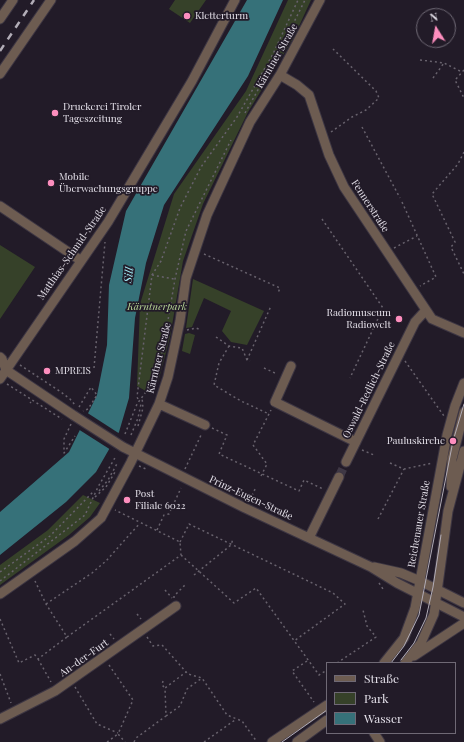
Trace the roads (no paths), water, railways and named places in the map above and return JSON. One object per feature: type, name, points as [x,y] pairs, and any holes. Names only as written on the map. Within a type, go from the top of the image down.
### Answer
[{"type":"street","points":[[0,19],[13,0]]},
{"type":"street","points":[[0,74],[51,0]]},
{"type":"street","name":"Matthias-Schmid-Straße","points":[[3,381],[3,371],[108,222],[137,175],[192,81],[235,0]]},
{"type":"street","name":"Kärntner Straße","points":[[0,594],[75,541],[101,518],[135,454],[159,404],[168,376],[180,321],[186,278],[200,232],[230,162],[250,122],[280,76],[320,0]]},
{"type":"street","name":"Fennerstraße","points":[[280,76],[297,85],[309,95],[329,156],[344,187],[432,319],[464,333]]},
{"type":"street","points":[[0,206],[80,260]]},
{"type":"street","name":"Oswald-Redlich-Straße","points":[[346,462],[415,322],[426,310]]},
{"type":"street","points":[[0,358],[2,359],[3,371]]},
{"type":"street","points":[[291,366],[275,402],[355,444]]},
{"type":"street","name":"Prinz-Eugen-Straße","points":[[3,371],[72,421],[135,454],[371,567],[418,595],[464,617]]},
{"type":"street","name":"Reichenauer Straße","points":[[385,662],[396,651],[407,632],[418,595],[449,426],[464,384]]},
{"type":"street","points":[[159,404],[205,425]]},
{"type":"street","points":[[408,661],[428,630],[436,603],[451,498],[451,466],[464,412]]},
{"type":"street","points":[[451,498],[460,481],[464,450]]},
{"type":"street","points":[[436,496],[451,466]]},
{"type":"street","points":[[309,538],[339,477]]},
{"type":"street","name":"Prinz-Eugen-Straße","points":[[371,567],[401,573],[438,589],[464,603]]},
{"type":"street","name":"An-der-Furt","points":[[0,719],[56,691],[174,600]]},
{"type":"street","points":[[408,661],[464,623]]},
{"type":"street","points":[[272,742],[326,706]]},
{"type":"street","points":[[297,742],[326,721]]},
{"type":"water","name":"Sill","points":[[247,0],[283,0],[248,76],[164,205],[146,263],[135,318],[129,398],[119,432],[96,472],[66,502],[0,555],[0,512],[69,452],[97,395],[107,345],[109,285],[126,211]]},
{"type":"tunnel","points":[[339,477],[346,462]]},
{"type":"tram line","points":[[392,662],[404,646],[419,615],[453,441],[464,404]]},
{"type":"tram line","points":[[401,660],[414,643],[426,618],[433,587],[441,535]]},
{"type":"tram line","points":[[282,742],[326,711]]},
{"type":"railway","points":[[0,51],[34,0]]},
{"type":"place","name":"Kletterturm","points":[[187,16]]},
{"type":"place","name":"Druckerei Tiroler Tageszeitung","points":[[55,113]]},
{"type":"place","name":"Mobile Überwachungsgruppe","points":[[51,183]]},
{"type":"place","name":"Radiomuseum Radiowelt","points":[[399,319]]},
{"type":"place","name":"MPREIS","points":[[47,371]]},
{"type":"place","name":"Pauluskirche","points":[[453,441]]},
{"type":"place","name":"Post Filiale 6022","points":[[127,500]]},
{"type":"park label","name":"Kärntnerpark","points":[[157,307]]}]
